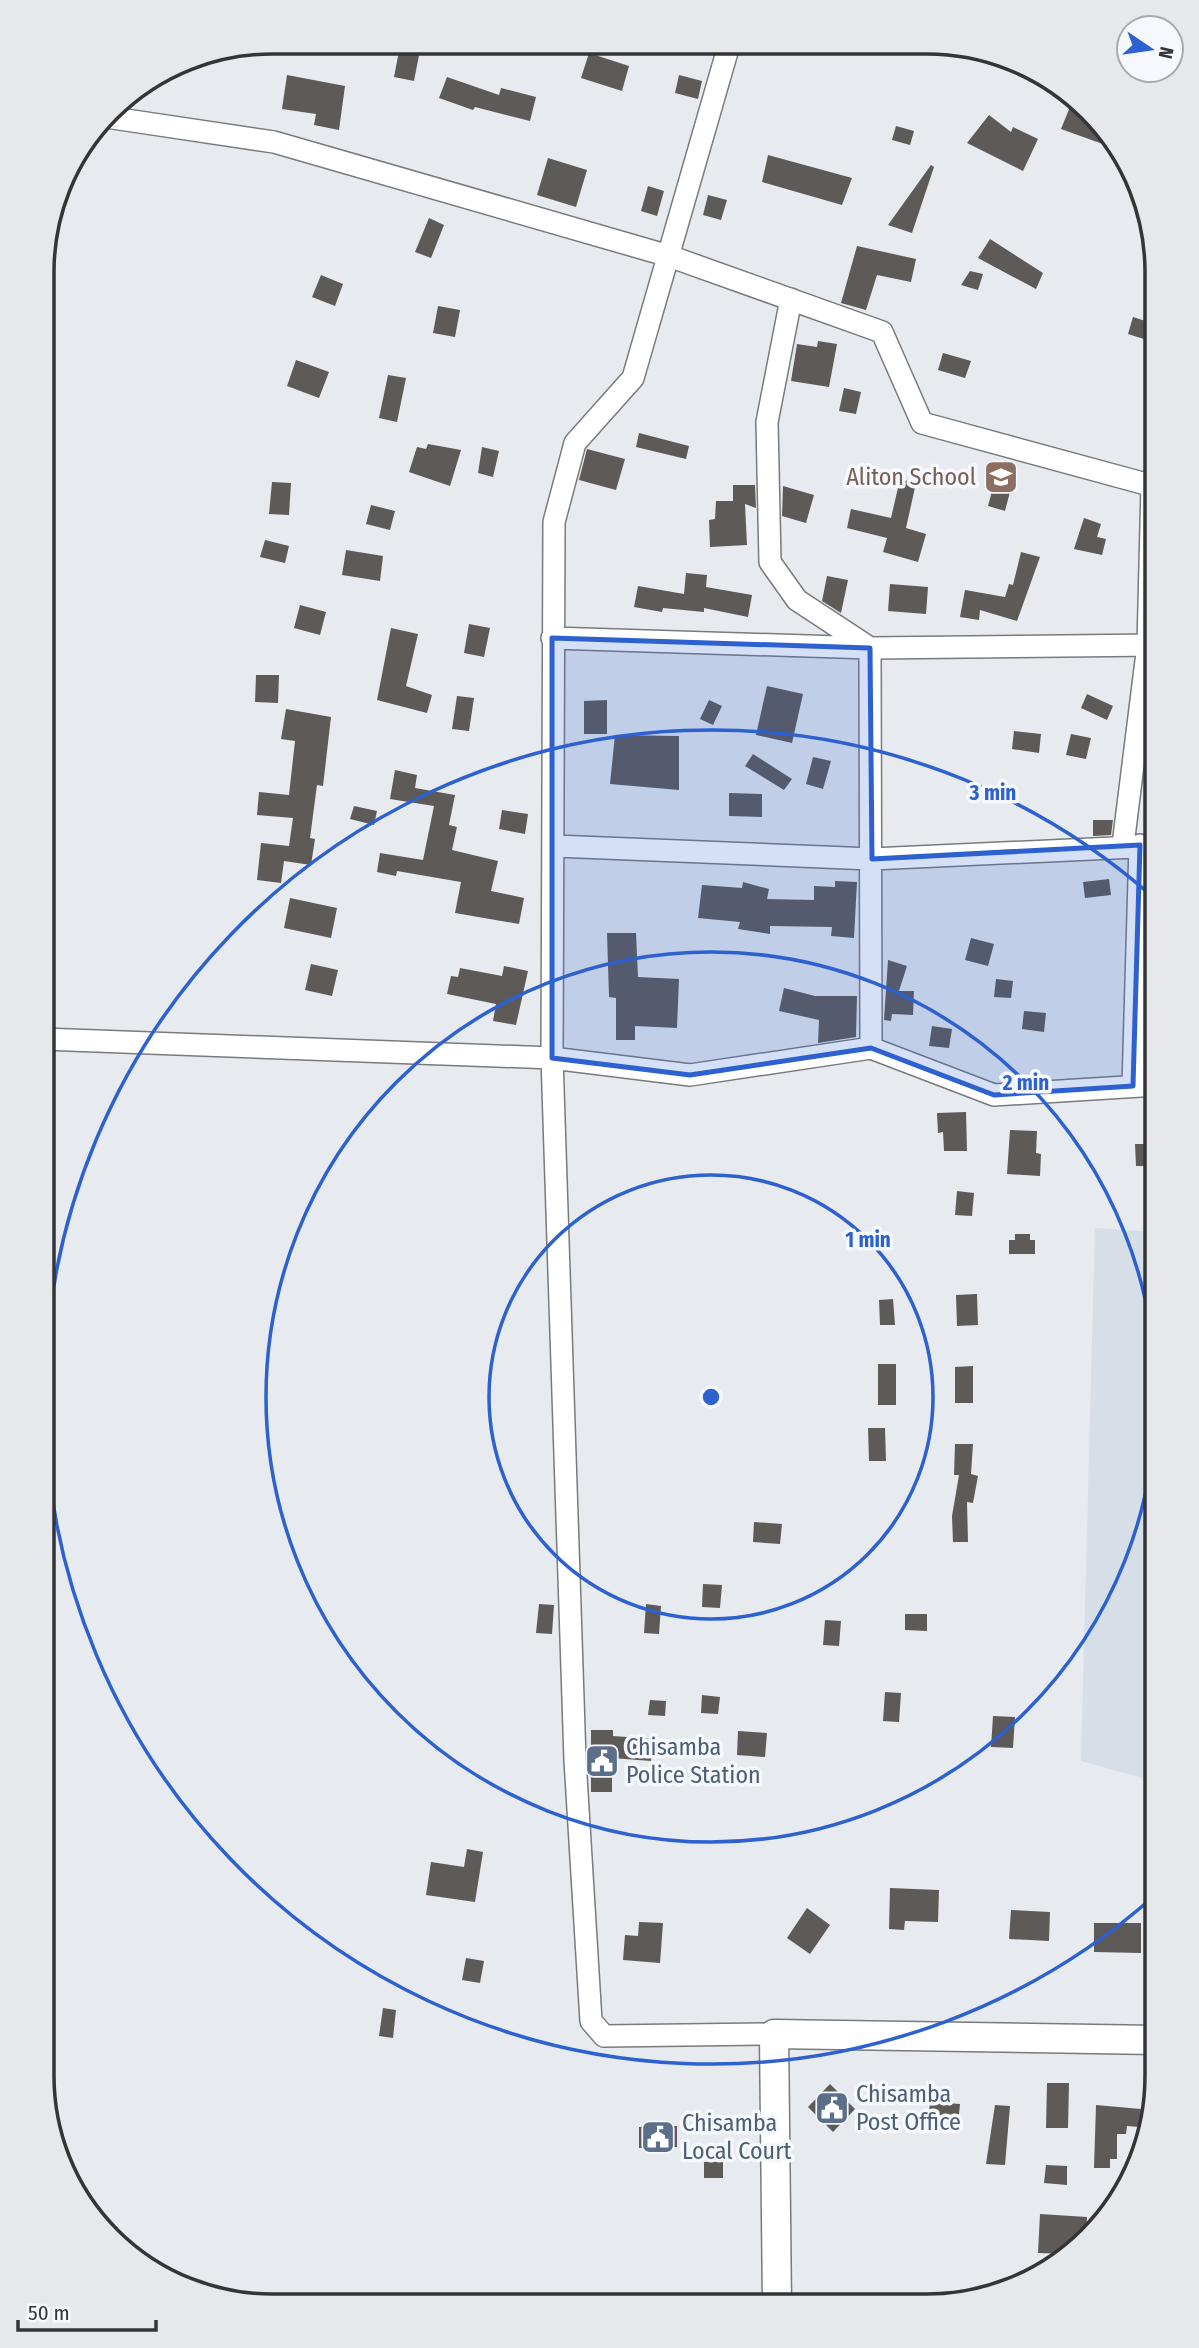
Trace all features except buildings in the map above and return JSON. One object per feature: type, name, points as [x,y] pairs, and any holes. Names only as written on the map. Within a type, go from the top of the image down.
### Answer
[{"type":"main road","points":[[777,2294],[774,2034],[1144,2040]]},
{"type":"street","points":[[726,54],[633,378],[575,443],[554,522],[552,638],[555,846],[552,1058],[575,1760],[591,2021],[604,2036],[774,2034]]},
{"type":"street","points":[[117,119],[274,142],[669,256],[882,332],[922,423],[1145,477]]},
{"type":"street","points":[[791,299],[767,422],[770,562],[797,600],[870,648]]},
{"type":"street","points":[[552,638],[870,648],[1145,645]]},
{"type":"street","points":[[870,648],[871,1048]]},
{"type":"street","points":[[1133,1086],[1145,766]]},
{"type":"street","points":[[555,846],[872,859],[1140,845]]},
{"type":"street","points":[[54,1039],[552,1058],[690,1075],[871,1048],[995,1095],[1145,1086]]},
{"type":"highlighted area","points":[[552,638],[870,648],[872,859],[1140,845],[1133,1086],[994,1095],[871,1048],[690,1075],[552,1058]]},
{"type":"shaded area","points":[[1095,1228],[1144,1231],[1144,1778],[1081,1761]]},
{"type":"place","name":"Aliton School","points":[[1001,477]]},
{"type":"place","name":"Chisamba Police Station","points":[[602,1761]]},
{"type":"place","name":"Chisamba Post Office","points":[[832,2108]]},
{"type":"place","name":"Chisamba Local Court","points":[[658,2137]]}]
